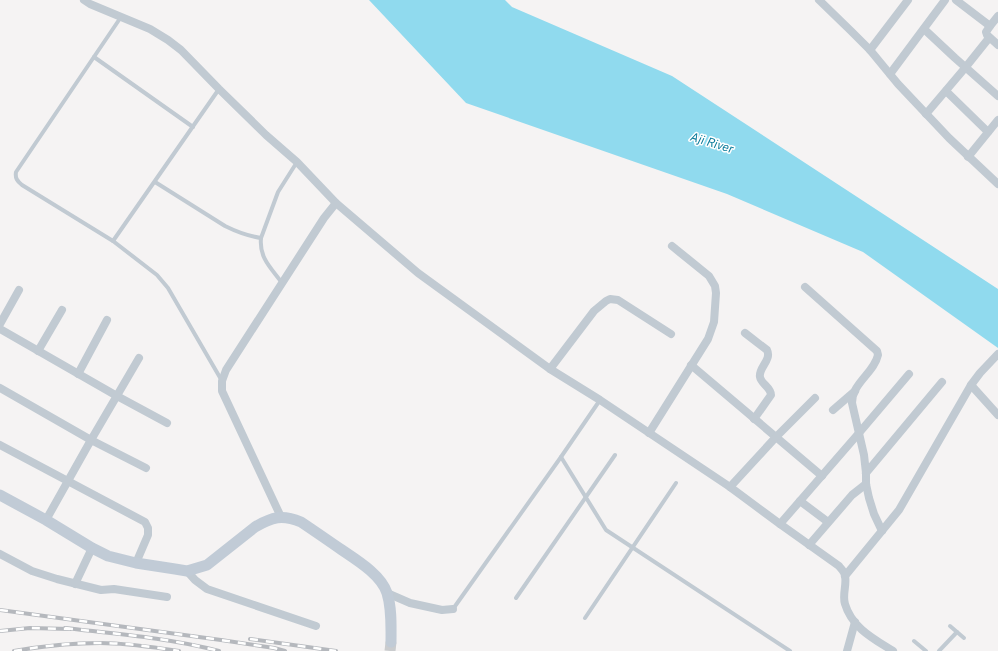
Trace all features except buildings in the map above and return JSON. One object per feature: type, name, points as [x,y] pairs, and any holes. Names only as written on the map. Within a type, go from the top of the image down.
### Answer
[{"type":"street","points":[[84,0],[90,4],[150,29],[168,40],[181,50],[266,135],[297,162],[336,203],[418,273],[550,368],[730,487],[838,566],[846,576]]},
{"type":"street","points":[[820,0],[870,50],[949,138],[998,183]]},
{"type":"street","points":[[870,50],[908,0]]},
{"type":"street","points":[[890,74],[945,0]]},
{"type":"street","points":[[956,0],[990,26]]},
{"type":"street","points":[[998,16],[986,32],[987,35],[998,45]]},
{"type":"street","points":[[924,29],[965,68],[998,96]]},
{"type":"street","points":[[926,114],[990,38]]},
{"type":"street","points":[[946,91],[988,132]]},
{"type":"street","points":[[968,157],[998,120]]},
{"type":"street","points":[[282,517],[222,391],[222,381],[226,370],[324,218],[336,203]]},
{"type":"street","points":[[648,433],[708,339],[714,322],[715,286],[709,276],[672,246]]},
{"type":"street","points":[[805,287],[876,351],[878,356],[876,362],[855,390],[833,410]]},
{"type":"street","points":[[0,324],[19,290]]},
{"type":"street","points":[[550,368],[594,311],[610,299],[618,300],[671,334]]},
{"type":"street","points":[[38,351],[62,310]]},
{"type":"street","points":[[78,374],[107,320]]},
{"type":"street","points":[[0,329],[166,423]]},
{"type":"street","points":[[745,333],[769,352],[760,373],[760,377],[770,390],[771,395],[754,419]]},
{"type":"street","points":[[893,651],[863,631],[855,622],[845,604],[844,592],[846,576],[900,510],[971,384],[988,363],[998,354]]},
{"type":"street","points":[[46,520],[139,358]]},
{"type":"street","points":[[691,365],[822,476]]},
{"type":"street","points":[[780,524],[909,374]]},
{"type":"street","points":[[866,473],[942,382]]},
{"type":"street","points":[[971,384],[998,415]]},
{"type":"street","points":[[0,388],[91,440],[146,468]]},
{"type":"street","points":[[855,390],[852,397],[852,403],[864,455],[866,484],[874,514],[882,531]]},
{"type":"street","points":[[730,487],[776,437],[815,398]]},
{"type":"street","points":[[0,445],[145,522],[148,528],[148,535],[136,563]]},
{"type":"street","points":[[808,544],[852,495],[866,484]]},
{"type":"street","points":[[0,495],[108,556],[136,563],[187,571],[207,565],[263,522],[282,517],[290,517],[301,522],[361,564],[375,575],[382,583],[387,593],[391,618],[391,642]]},
{"type":"street","points":[[800,501],[828,522]]},
{"type":"street","points":[[75,584],[92,548]]},
{"type":"street","points":[[0,554],[32,571],[57,580],[101,590],[114,589],[167,597]]},
{"type":"street","points":[[187,571],[195,580],[207,589],[316,626]]},
{"type":"street","points":[[387,593],[410,603],[442,610],[453,609]]},
{"type":"street","points":[[846,651],[855,622]]},
{"type":"lane","points":[[121,16],[16,172],[16,179],[22,185],[113,241],[157,275],[168,288],[222,381]]},
{"type":"lane","points":[[94,56],[193,127]]},
{"type":"lane","points":[[113,241],[219,89]]},
{"type":"lane","points":[[282,283],[265,261],[260,246],[261,238],[278,192],[297,162]]},
{"type":"lane","points":[[155,182],[225,226],[245,235],[261,238]]},
{"type":"lane","points":[[453,609],[600,400]]},
{"type":"lane","points":[[516,598],[615,455]]},
{"type":"lane","points":[[561,457],[606,530],[790,651]]},
{"type":"lane","points":[[585,618],[676,483]]},
{"type":"lane","points":[[950,626],[964,638]]},
{"type":"lane","points":[[939,651],[957,632]]},
{"type":"lane","points":[[914,641],[926,651]]},
{"type":"water","name":"Aji River","points":[[369,0],[505,0],[512,7],[672,76],[998,289],[998,348],[863,252],[727,194],[466,103]]},
{"type":"tunnel","points":[[390,651],[391,642]]},
{"type":"railway","points":[[0,610],[221,640],[285,651]]},
{"type":"railway","points":[[0,631],[30,628],[70,629]]},
{"type":"railway","points":[[65,628],[123,634],[181,643],[219,651]]},
{"type":"railway","points":[[250,639],[336,651]]},
{"type":"railway","points":[[14,651],[57,645],[100,643],[130,644],[179,651]]}]
